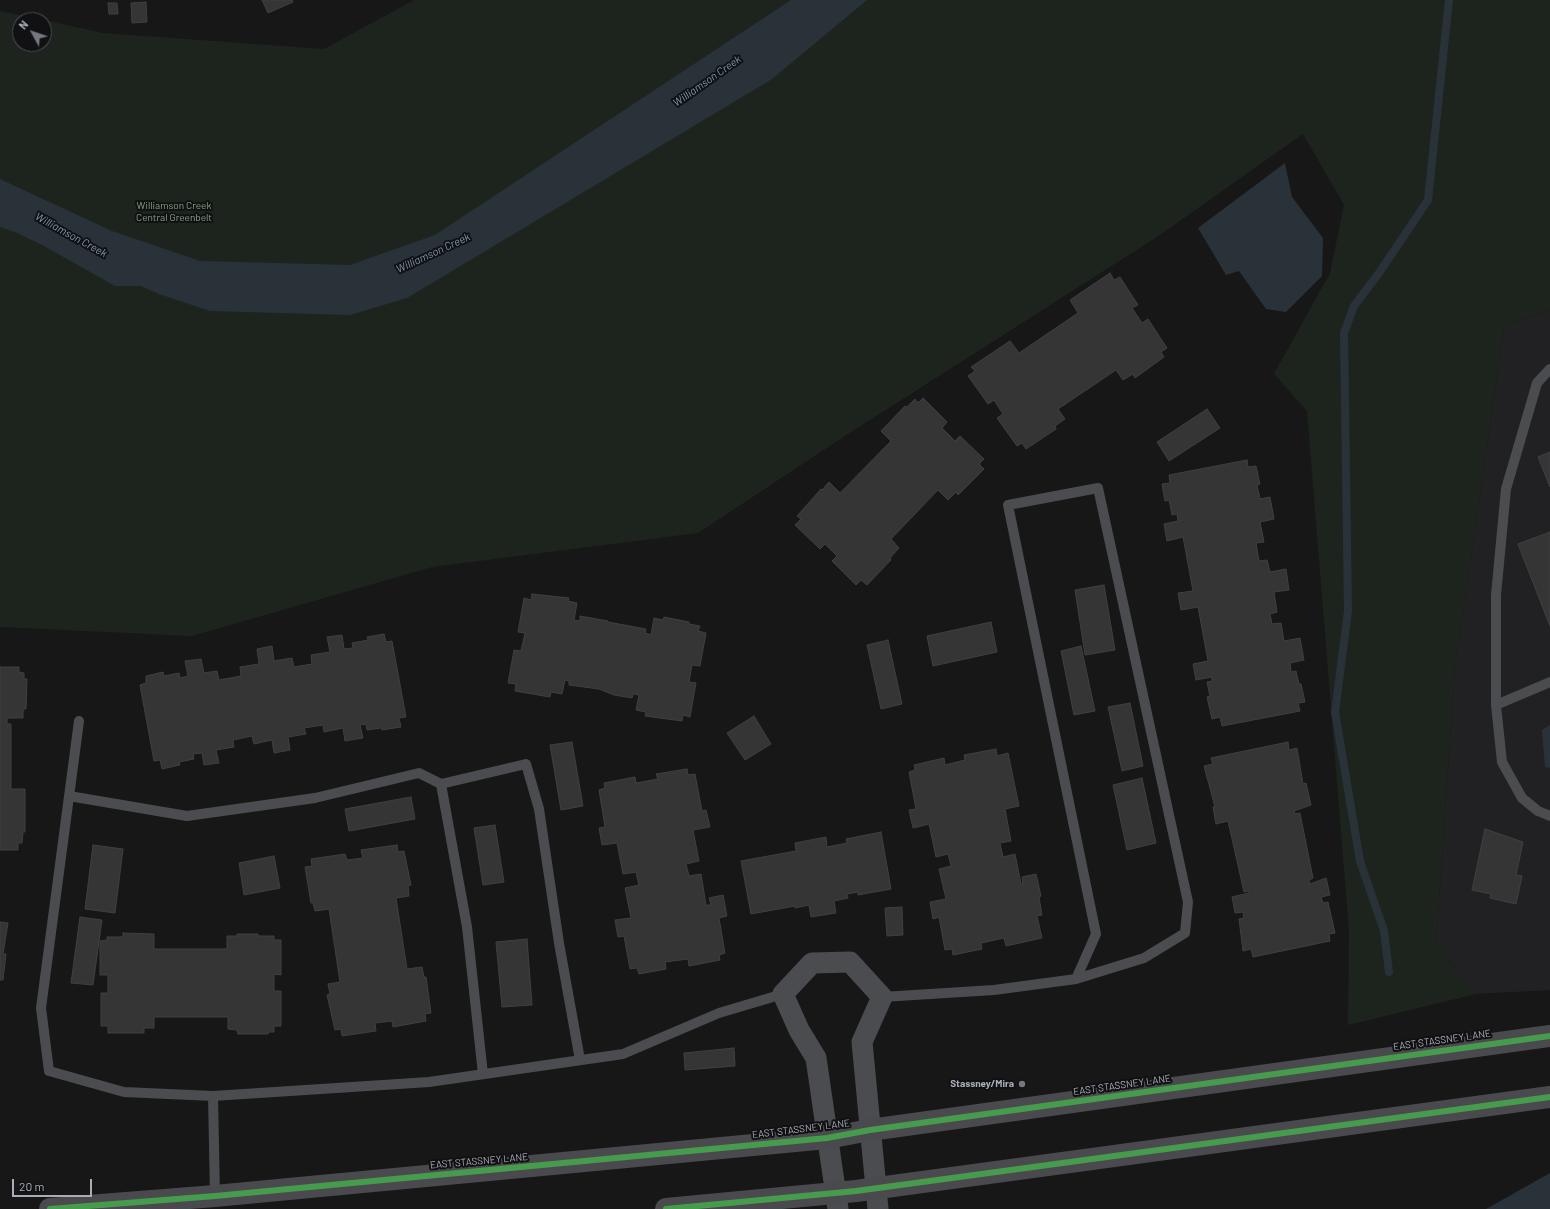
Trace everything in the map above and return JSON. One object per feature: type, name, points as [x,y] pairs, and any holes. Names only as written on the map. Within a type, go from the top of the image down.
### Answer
[{"type":"main road","name":"EAST STASSNEY LANE","points":[[50,1209],[217,1200],[827,1138],[870,1130],[1550,1036]]},
{"type":"main road","points":[[666,1209],[876,1199],[1550,1097]]},
{"type":"street","points":[[837,1201],[816,1058],[799,1030],[783,994],[812,963],[850,962],[882,997],[862,1042],[876,1199]]},
{"type":"lane","points":[[1550,369],[1536,383],[1506,489],[1496,595],[1496,705],[1502,762],[1522,798],[1538,811],[1550,816]]},
{"type":"lane","points":[[882,997],[994,990],[1076,979],[1144,958],[1185,933],[1188,902],[1098,488],[1008,505],[1096,934],[1076,979]]},
{"type":"lane","points":[[1496,705],[1550,682]]},
{"type":"lane","points":[[79,721],[41,1008],[48,1071],[124,1092],[213,1096],[429,1082],[622,1054],[719,1013],[783,994]]},
{"type":"lane","points":[[69,796],[186,816],[315,798],[419,773],[441,784],[526,764],[538,809],[559,943],[580,1060]]},
{"type":"lane","points":[[441,784],[468,927],[483,1074]]},
{"type":"lane","points":[[213,1096],[217,1200]]},
{"type":"shaded area","points":[[1550,310],[1550,990],[1476,994],[1436,944],[1455,667],[1504,326]]},
{"type":"green space","name":"Williamson Creek Central Greenbelt","points":[[414,0],[1550,0],[1550,310],[1504,326],[1455,667],[1436,944],[1476,994],[1348,1025],[1349,931],[1307,411],[1274,374],[1330,273],[1344,205],[1303,134],[1157,237],[848,434],[698,533],[432,567],[192,636],[0,627],[0,11],[12,14],[12,52],[52,52],[52,22],[103,33],[324,49]]},
{"type":"water","name":"Williamson Creek","points":[[791,0],[867,0],[772,79],[407,298],[350,315],[210,311],[159,294],[141,286],[115,286],[44,246],[15,232],[0,227],[0,179],[112,231],[200,261],[350,265],[435,235]]},
{"type":"water","points":[[1285,163],[1292,197],[1323,238],[1322,276],[1286,312],[1266,309],[1239,271],[1226,275],[1198,228]]},
{"type":"water","points":[[1550,725],[1550,768],[1545,767],[1542,730]]},
{"type":"water","points":[[1550,1173],[1550,1209],[1486,1209]]},
{"type":"building","points":[[262,0],[292,0],[293,2],[268,13]]},
{"type":"building","points":[[146,2],[147,22],[132,23],[131,3]]},
{"type":"building","points":[[108,3],[117,3],[118,14],[109,14]]},
{"type":"building","points":[[1110,273],[1114,280],[1120,277],[1138,305],[1132,308],[1142,323],[1148,319],[1167,348],[1161,352],[1164,357],[1135,378],[1133,374],[1123,380],[1116,370],[1058,409],[1065,419],[1055,426],[1056,429],[1026,449],[1022,443],[1017,446],[997,418],[1003,414],[994,400],[988,404],[968,376],[975,371],[971,367],[1010,341],[1019,353],[1078,313],[1070,300]]},
{"type":"building","points":[[923,398],[947,422],[942,428],[955,441],[960,436],[984,459],[979,464],[984,469],[958,495],[956,492],[948,500],[938,490],[891,539],[899,548],[890,558],[891,560],[867,585],[861,580],[856,585],[832,561],[837,556],[825,544],[820,549],[795,525],[801,519],[797,516],[829,482],[840,493],[891,441],[881,431],[905,406],[907,407],[915,399],[918,403]]},
{"type":"building","points":[[1207,409],[1220,428],[1169,461],[1157,442]]},
{"type":"building","points":[[1550,452],[1550,487],[1538,457]]},
{"type":"building","points":[[1247,460],[1248,467],[1256,466],[1260,484],[1257,485],[1260,499],[1270,497],[1274,519],[1260,522],[1264,542],[1256,543],[1259,561],[1267,560],[1270,572],[1286,569],[1289,590],[1274,592],[1277,612],[1270,614],[1272,624],[1281,623],[1284,641],[1300,638],[1304,660],[1290,663],[1291,672],[1296,671],[1299,684],[1301,684],[1305,702],[1298,703],[1300,711],[1222,726],[1220,717],[1212,719],[1207,697],[1210,696],[1207,682],[1212,681],[1212,677],[1196,680],[1193,664],[1208,661],[1198,607],[1181,610],[1178,593],[1193,591],[1183,537],[1167,541],[1164,524],[1178,521],[1177,514],[1172,515],[1169,500],[1165,501],[1162,484],[1170,483],[1169,475]]},
{"type":"building","points":[[1550,532],[1550,626],[1518,544]]},
{"type":"building","points":[[1104,585],[1115,650],[1085,655],[1075,590]]},
{"type":"building","points":[[532,594],[569,598],[568,601],[577,603],[574,620],[580,621],[580,616],[608,621],[646,629],[645,633],[651,635],[654,618],[663,620],[664,617],[689,622],[689,624],[700,626],[698,631],[706,633],[700,666],[692,665],[689,682],[696,683],[690,717],[683,715],[682,721],[645,716],[646,712],[636,710],[639,695],[633,694],[632,698],[614,695],[599,689],[569,685],[569,681],[565,680],[562,694],[551,692],[550,697],[515,691],[516,684],[508,683],[514,650],[521,651],[525,633],[518,632],[524,598],[531,600]]},
{"type":"building","points":[[991,622],[997,652],[933,666],[927,636]]},
{"type":"building","points":[[384,634],[386,642],[392,641],[406,717],[399,718],[401,727],[382,730],[381,728],[367,730],[366,724],[360,725],[363,738],[345,741],[343,728],[324,732],[323,725],[304,728],[306,734],[288,737],[290,750],[274,753],[272,740],[254,744],[252,736],[233,740],[234,747],[216,750],[219,763],[204,765],[202,753],[193,754],[194,759],[179,762],[180,765],[162,769],[160,760],[154,761],[140,685],[146,683],[146,676],[163,672],[164,676],[179,673],[180,678],[188,676],[185,661],[201,659],[204,673],[217,671],[219,680],[241,676],[240,667],[259,664],[257,649],[272,646],[274,661],[292,658],[294,667],[312,664],[311,655],[330,652],[327,637],[342,635],[344,649],[353,648],[352,643],[368,640],[367,637]]},
{"type":"building","points":[[888,640],[902,704],[881,709],[867,645]]},
{"type":"building","points":[[1081,646],[1095,711],[1074,715],[1061,651]]},
{"type":"building","points":[[0,667],[19,667],[19,672],[24,673],[24,679],[27,679],[26,709],[23,709],[23,718],[7,718],[7,724],[11,724],[11,789],[25,789],[25,832],[23,832],[22,843],[18,843],[18,850],[0,850]]},
{"type":"building","points":[[1130,703],[1143,766],[1122,771],[1108,707]]},
{"type":"building","points":[[754,716],[771,744],[745,760],[727,733]]},
{"type":"building","points":[[572,742],[583,806],[561,810],[550,745]]},
{"type":"building","points":[[1288,742],[1289,750],[1297,748],[1303,784],[1306,783],[1311,805],[1294,811],[1295,814],[1300,813],[1313,878],[1309,880],[1310,884],[1326,878],[1330,895],[1321,897],[1323,903],[1328,902],[1335,933],[1329,934],[1330,941],[1253,957],[1251,949],[1243,951],[1239,919],[1244,918],[1243,912],[1235,913],[1232,897],[1249,893],[1248,891],[1244,892],[1228,821],[1216,824],[1213,807],[1215,807],[1204,766],[1213,764],[1211,758]]},
{"type":"building","points":[[996,749],[997,756],[1008,753],[1019,806],[1005,809],[1011,841],[1000,843],[1003,857],[1015,854],[1021,884],[1023,884],[1022,877],[1036,874],[1041,896],[1039,897],[1042,915],[1037,916],[1042,938],[1006,946],[1004,938],[981,943],[982,949],[953,955],[952,949],[945,950],[939,917],[933,919],[930,902],[946,899],[939,869],[951,866],[948,854],[936,857],[929,824],[913,828],[909,810],[916,809],[909,772],[915,770],[914,765],[944,758],[945,765],[965,760],[964,755]]},
{"type":"building","points":[[687,769],[688,775],[695,774],[702,811],[706,810],[710,827],[693,830],[699,861],[686,864],[689,876],[701,874],[706,905],[711,905],[709,898],[723,895],[727,916],[719,918],[725,953],[719,955],[720,960],[689,966],[688,959],[665,962],[666,969],[639,974],[637,968],[630,969],[624,936],[618,937],[615,920],[631,918],[625,888],[639,885],[636,872],[623,874],[617,843],[602,845],[599,828],[605,827],[599,790],[605,788],[604,783],[635,777],[636,783],[658,779],[656,774]]},
{"type":"building","points":[[1142,778],[1156,843],[1127,850],[1113,785]]},
{"type":"building","points":[[411,797],[415,819],[349,831],[345,809]]},
{"type":"building","points":[[495,825],[504,882],[483,885],[474,828]]},
{"type":"building","points":[[1485,829],[1523,842],[1516,875],[1522,876],[1516,904],[1490,898],[1491,894],[1472,890]]},
{"type":"building","points":[[881,832],[891,889],[858,895],[858,892],[847,894],[848,898],[834,901],[836,913],[811,917],[809,905],[751,914],[741,861],[796,851],[795,843],[826,837],[827,847],[847,843],[846,839]]},
{"type":"building","points":[[93,845],[123,849],[115,913],[85,909]]},
{"type":"building","points":[[397,845],[398,852],[404,851],[411,885],[408,886],[409,896],[396,898],[407,969],[422,967],[424,977],[426,977],[431,1013],[425,1014],[426,1021],[393,1027],[392,1021],[375,1023],[376,1031],[342,1036],[341,1029],[335,1030],[327,995],[330,994],[328,984],[340,982],[329,909],[315,911],[313,903],[311,903],[305,867],[312,866],[311,859],[345,854],[347,860],[363,858],[361,850]]},
{"type":"building","points":[[274,856],[280,888],[244,895],[239,863]]},
{"type":"building","points":[[902,907],[903,935],[887,936],[885,908]]},
{"type":"building","points":[[80,917],[102,920],[93,985],[71,983]]},
{"type":"building","points":[[0,922],[8,923],[3,954],[6,954],[3,980],[0,980]]},
{"type":"building","points":[[123,933],[154,934],[154,949],[227,949],[227,936],[237,936],[237,934],[274,936],[274,940],[281,940],[281,975],[274,974],[274,991],[281,991],[281,1026],[274,1026],[274,1032],[269,1032],[268,1034],[238,1034],[237,1030],[228,1029],[228,1017],[154,1017],[154,1028],[144,1028],[144,1033],[108,1033],[108,1026],[101,1026],[101,993],[108,993],[108,975],[100,975],[100,941],[107,940],[107,937],[123,937]]},
{"type":"building","points":[[527,939],[532,1005],[502,1007],[496,942]]},
{"type":"building","points":[[734,1048],[735,1066],[685,1070],[684,1053]]},
{"type":"waterway","points":[[1389,972],[1384,931],[1360,861],[1335,712],[1348,611],[1344,333],[1354,306],[1379,273],[1428,200],[1449,0]]},
{"type":"cycle path","points":[[50,1209],[215,1196],[827,1138],[870,1130],[1550,1036]]},
{"type":"cycle path","points":[[666,1209],[856,1191],[1550,1097]]},
{"type":"place","name":"Stassney/Mira","points":[[1022,1084]]}]
